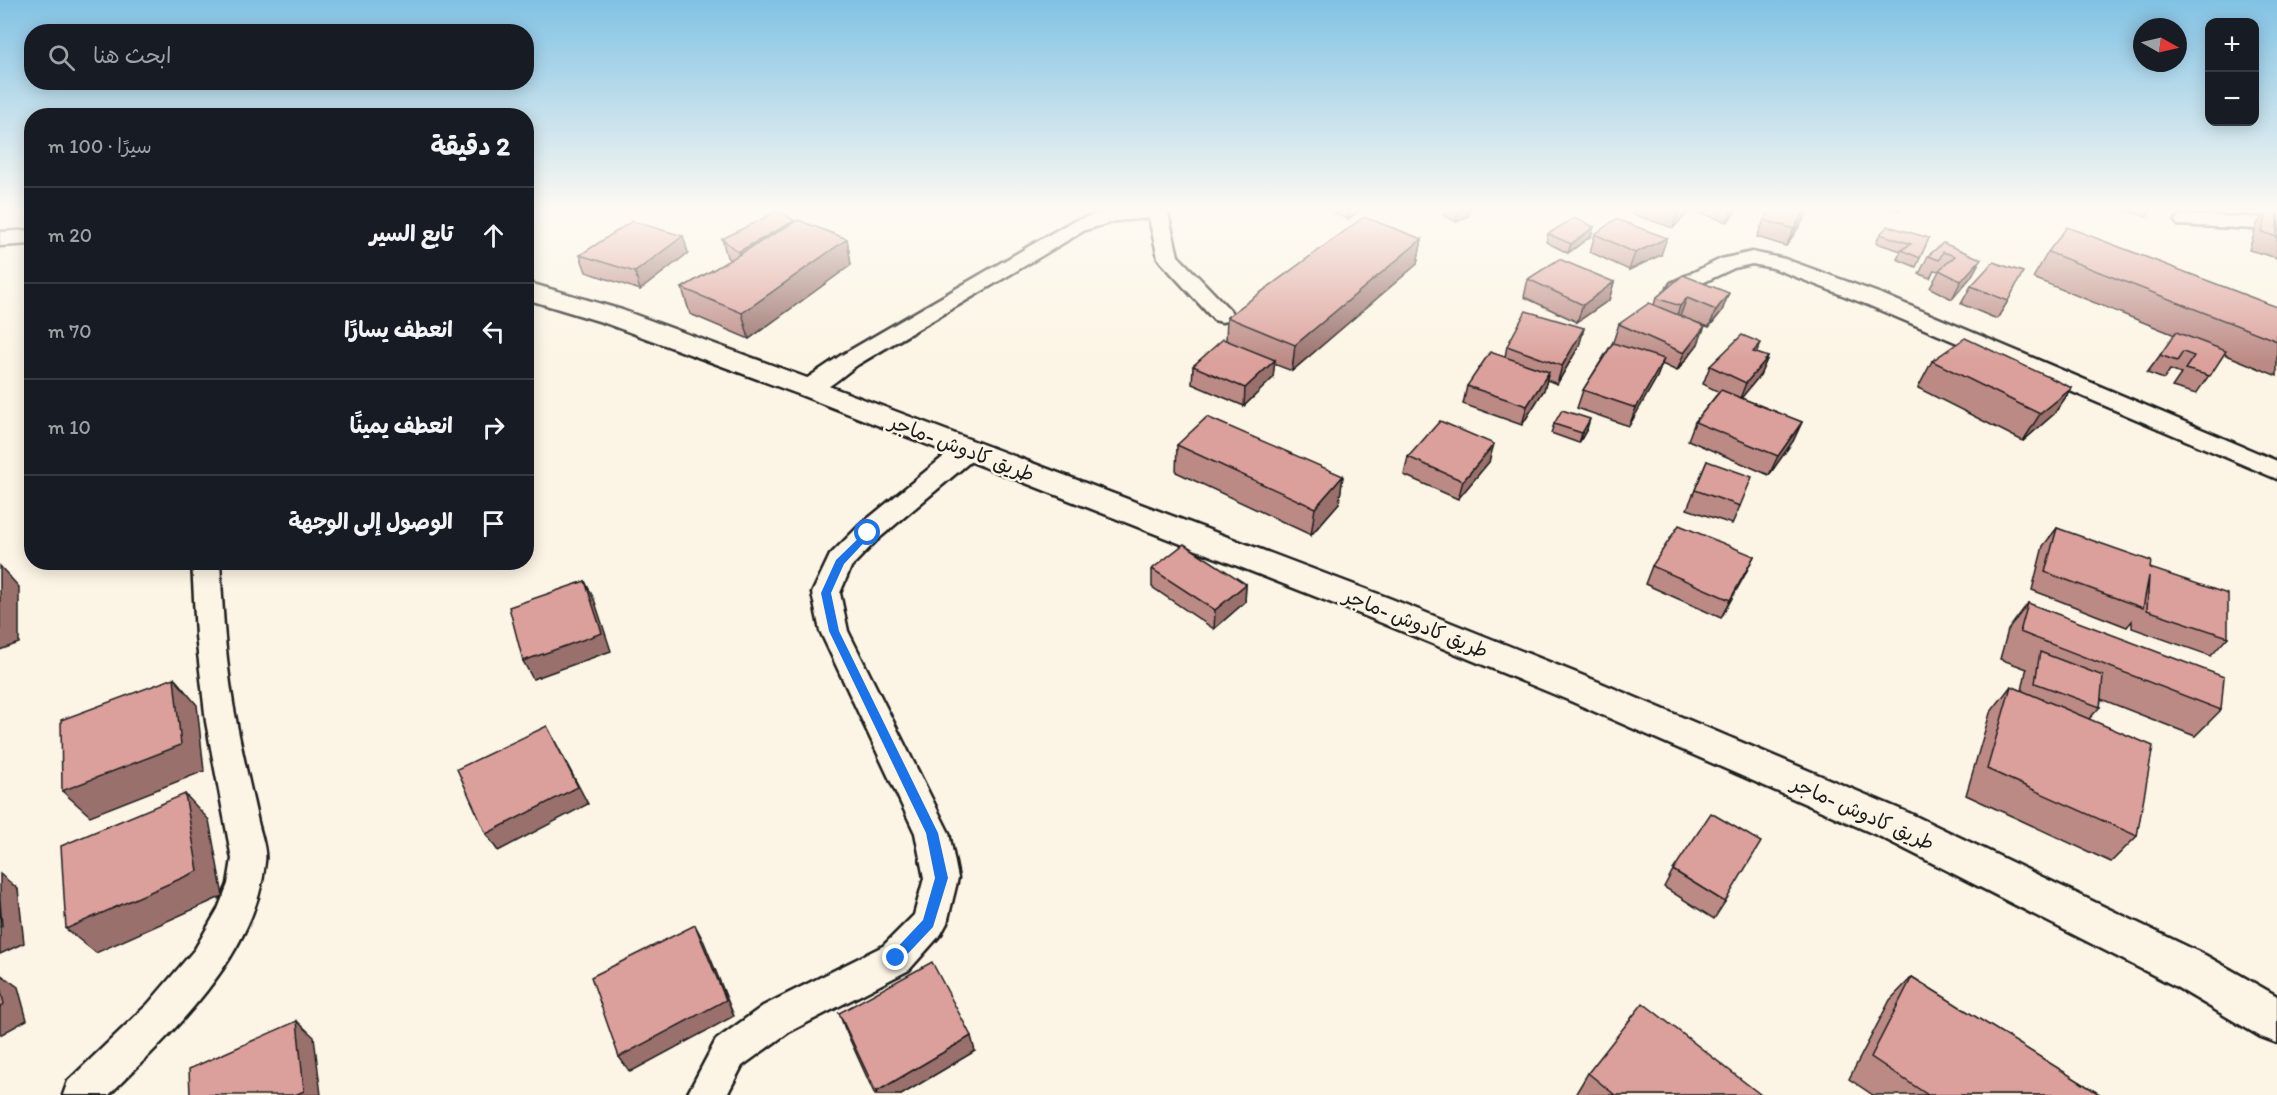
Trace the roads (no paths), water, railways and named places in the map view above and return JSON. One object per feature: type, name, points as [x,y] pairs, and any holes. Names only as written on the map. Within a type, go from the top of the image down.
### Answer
[{"type":"highway","name":"طريق كادوش -ماجر","points":[[534,292],[612,316],[808,388],[1441,633],[1581,690],[1895,825],[2189,970],[2277,1021]]},
{"type":"street","points":[[808,388],[848,361],[1020,260]]},
{"type":"street","points":[[1170,260],[1222,315]]},
{"type":"street","points":[[1678,288],[1728,263],[1742,260]]},
{"type":"street","points":[[1763,260],[1778,263],[1876,300],[2277,471]]},
{"type":"street","points":[[706,1095],[729,1053],[776,1019],[896,958],[929,923],[941,878],[932,833],[834,631],[826,593],[840,562],[868,533],[968,450]]},
{"type":"street","points":[[82,1095],[161,1017],[208,961],[233,916],[245,884],[249,859],[221,722],[210,636],[206,570]]}]
